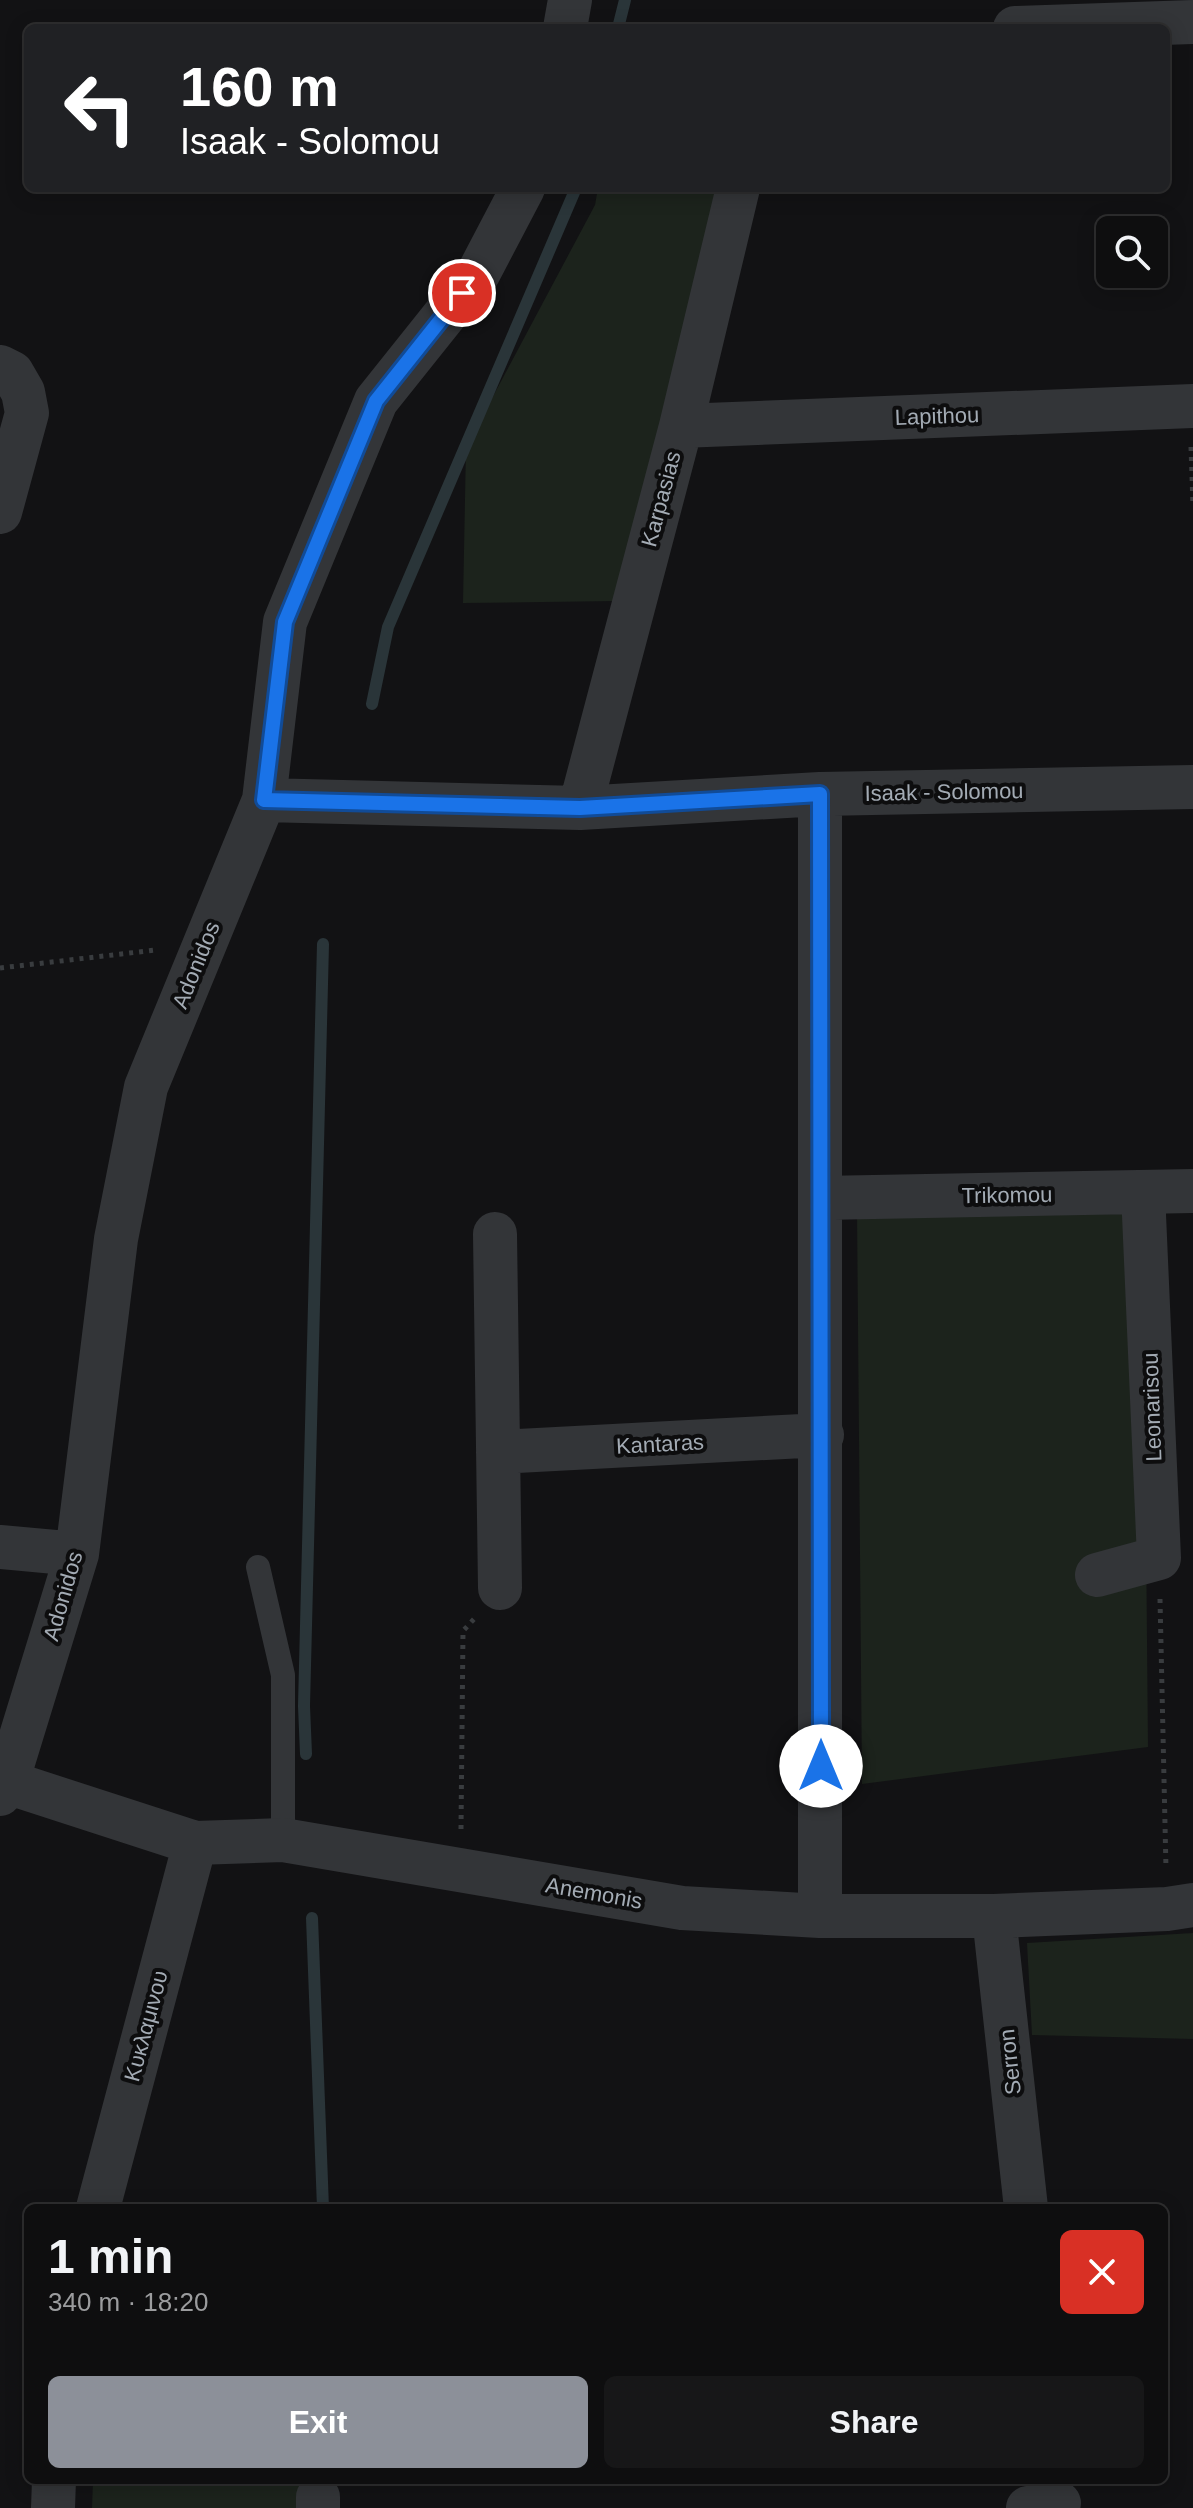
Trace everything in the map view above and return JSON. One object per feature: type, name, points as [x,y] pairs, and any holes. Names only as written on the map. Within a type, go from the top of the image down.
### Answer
[{"type":"street","points":[[566,24],[570,0]]},
{"type":"street","points":[[1134,24],[1193,22]]},
{"type":"street","name":"Adonidos","points":[[4,1788],[77,1554],[116,1239],[146,1087],[264,800],[285,622],[376,401],[479,272],[521,192]]},
{"type":"street","name":"Karpasias","points":[[580,808],[681,426],[737,192]]},
{"type":"street","points":[[0,367],[12,373],[23,392],[27,413],[0,512]]},
{"type":"street","name":"Lapithou","points":[[681,426],[1192,406]]},
{"type":"street","name":"Isaak - Solomou","points":[[264,800],[580,808],[820,794],[1193,787]]},
{"type":"street","points":[[820,794],[820,1916]]},
{"type":"street","name":"Trikomou","points":[[821,1198],[1193,1191]]},
{"type":"street","name":"Leonarisou","points":[[1143,1192],[1159,1558]]},
{"type":"street","points":[[495,1234],[500,1588]]},
{"type":"street","name":"Kantaras","points":[[498,1452],[822,1435]]},
{"type":"street","points":[[0,1547],[77,1554]]},
{"type":"street","points":[[1097,1575],[1159,1558]]},
{"type":"street","name":"Anemonis","points":[[4,1788],[195,1843],[283,1840],[682,1908],[820,1916],[994,1916],[1180,1907]]},
{"type":"street","name":"Κυκλαμινου","points":[[99,2204],[195,1843]]},
{"type":"street","name":"Serron","points":[[994,1916],[1026,2204]]},
{"type":"street","points":[[53,2508],[54,2484]]},
{"type":"lane","points":[[258,1567],[283,1675],[283,1840]]},
{"type":"path","points":[[1192,406],[1193,506]]},
{"type":"path","points":[[0,968],[204,945]]},
{"type":"path","points":[[1159,1558],[1180,1907]]},
{"type":"path","points":[[460,1870],[463,1631],[500,1588]]},
{"type":"shaded area","points":[[597,192],[736,192],[616,601],[463,603],[466,447],[595,205]]},
{"type":"shaded area","points":[[1143,1207],[1148,1747],[862,1784],[857,1211]]},
{"type":"shaded area","points":[[1193,1933],[1193,2039],[1032,2035],[1027,1943]]},
{"type":"shaded area","points":[[93,2484],[304,2484],[303,2508],[92,2508]]},
{"type":"waterway","points":[[619,24],[625,0]]},
{"type":"waterway","points":[[372,704],[388,627],[574,192]]},
{"type":"waterway","points":[[306,1754],[304,1706],[323,944]]},
{"type":"waterway","points":[[312,1918],[323,2204]]},
{"type":"route","points":[[462,293],[376,401],[285,622],[264,800],[580,808],[820,794],[821,1766]]}]
